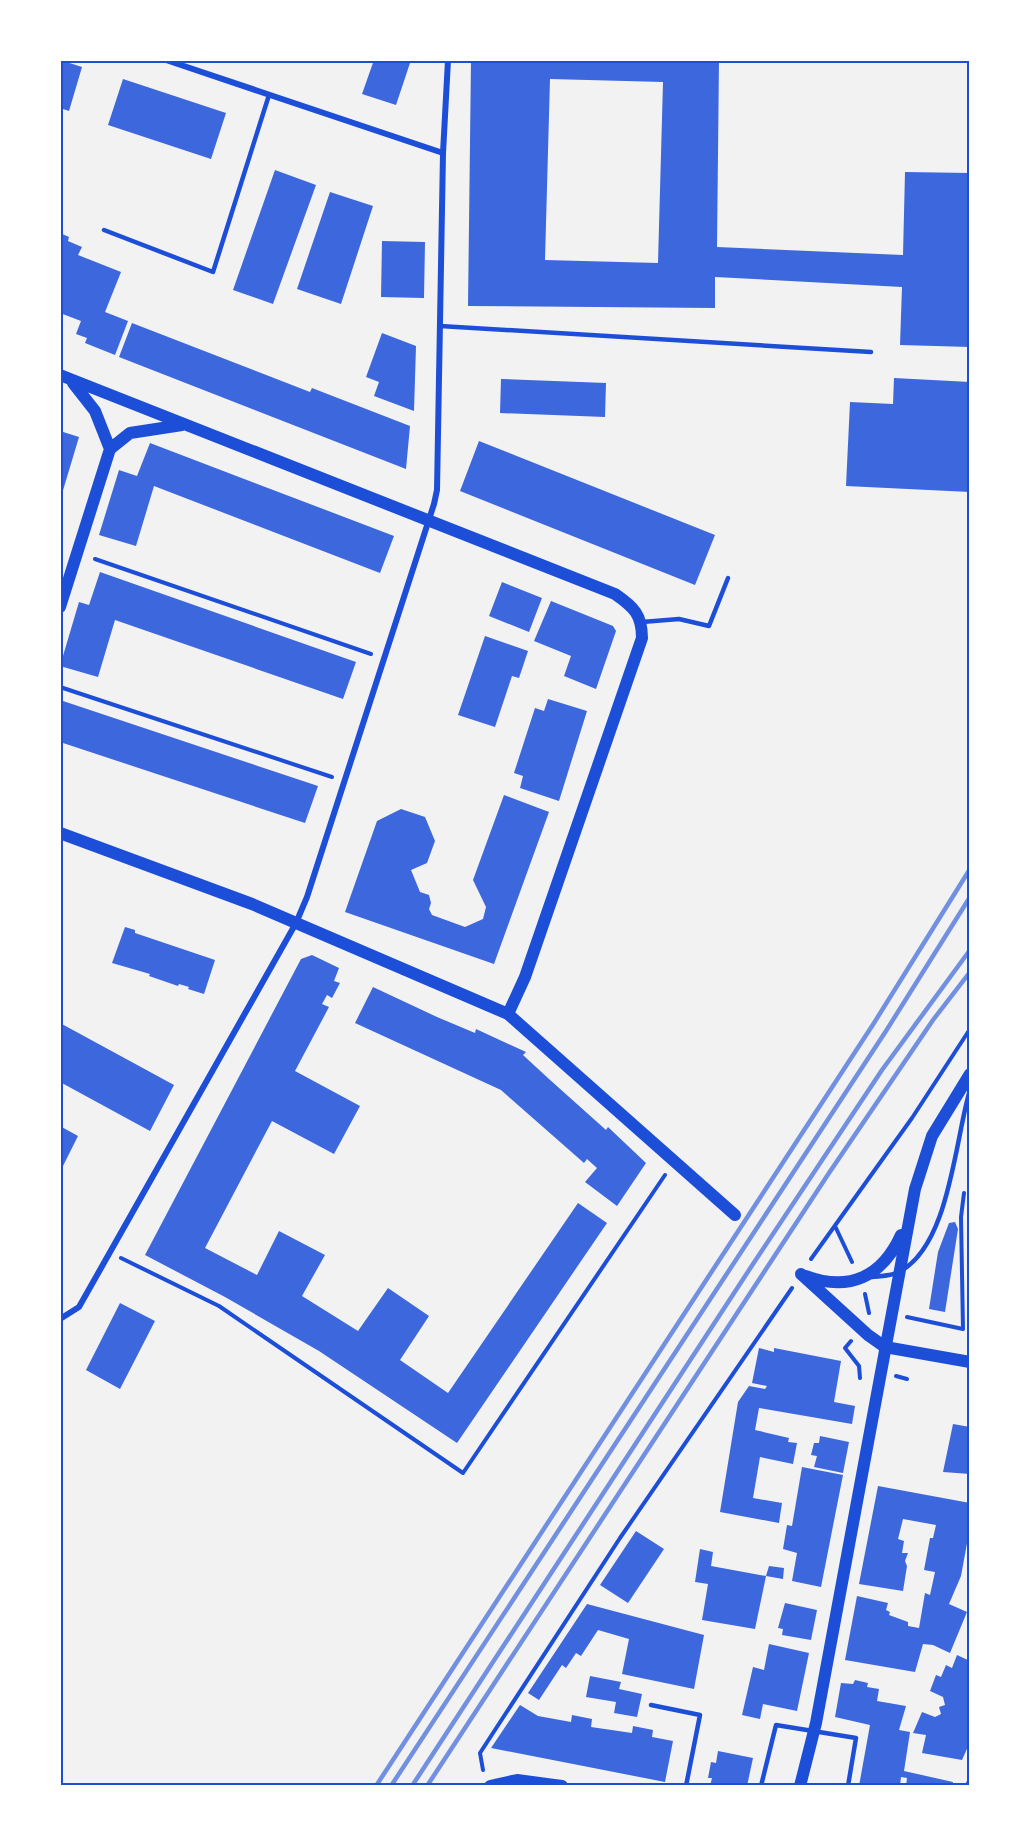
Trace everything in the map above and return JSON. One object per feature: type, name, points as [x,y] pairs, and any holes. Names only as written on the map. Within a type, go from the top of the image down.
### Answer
[{"type":"main road","points":[[64,377],[615,594],[632,605],[642,622],[642,638],[525,977],[508,1014]]},
{"type":"main road","points":[[64,377],[95,411],[110,449]]},
{"type":"main road","points":[[60,607],[110,449],[130,433],[183,425]]},
{"type":"main road","points":[[60,833],[296,923],[508,1014],[735,1215]]},
{"type":"main road","points":[[800,1786],[815,1731],[908,1220],[922,1163],[932,1136],[970,1074]]},
{"type":"main road","points":[[801,1274],[822,1282],[861,1280],[874,1271],[892,1252],[908,1220]]},
{"type":"main road","points":[[801,1274],[868,1335],[885,1347],[970,1362]]},
{"type":"main road","points":[[487,1781],[562,1786]]},
{"type":"street","points":[[166,60],[443,153]]},
{"type":"street","points":[[60,1319],[79,1307],[296,923],[307,897],[428,520],[437,490],[443,153],[448,60]]},
{"type":"street","points":[[968,1786],[970,1781]]},
{"type":"lane","points":[[104,230],[213,272],[269,94]]},
{"type":"lane","points":[[440,326],[871,352]]},
{"type":"lane","points":[[642,622],[679,619],[709,626],[728,578]]},
{"type":"lane","points":[[861,1280],[899,1272],[926,1246],[941,1214],[970,1090]]},
{"type":"lane","points":[[651,1705],[700,1715],[686,1786]]},
{"type":"lane","points":[[761,1786],[776,1725],[856,1738],[848,1786]]},
{"type":"path","points":[[77,553],[383,658]]},
{"type":"path","points":[[60,687],[344,781]]},
{"type":"path","points":[[487,1781],[480,1753],[620,1538],[801,1274],[912,1118],[970,1029]]},
{"type":"path","points":[[110,1252],[219,1306],[463,1473],[674,1162]]},
{"type":"path","points":[[963,1329],[961,1217],[965,1182]]},
{"type":"path","points":[[911,1318],[970,1330]]},
{"type":"building","points":[[60,60],[82,67],[69,111],[60,108]]},
{"type":"building","points":[[374,60],[411,60],[396,105],[362,94]]},
{"type":"building","points":[[471,60],[719,60],[717,247],[903,255],[905,172],[970,173],[970,347],[900,345],[902,287],[715,277],[715,308],[468,306]],"holes":[[[550,79],[663,82],[658,263],[545,260]]]},
{"type":"building","points":[[123,79],[226,113],[211,159],[108,125]]},
{"type":"building","points":[[275,170],[316,185],[273,304],[233,290]]},
{"type":"building","points":[[330,192],[373,206],[341,304],[297,289]]},
{"type":"building","points":[[60,233],[69,237],[68,241],[82,247],[78,255],[121,272],[105,312],[128,321],[115,355],[85,343],[87,338],[76,334],[81,321],[60,313]]},
{"type":"building","points":[[382,241],[425,242],[424,298],[381,297]]},
{"type":"building","points":[[132,323],[310,392],[312,388],[410,426],[406,469],[119,357]]},
{"type":"building","points":[[382,333],[416,346],[414,411],[374,396],[379,382],[366,377]]},
{"type":"building","points":[[894,378],[970,382],[970,492],[846,486],[850,402],[893,404]]},
{"type":"building","points":[[501,379],[606,383],[605,417],[500,413]]},
{"type":"building","points":[[60,431],[79,437],[61,497],[60,497]]},
{"type":"building","points":[[479,441],[715,535],[695,585],[460,491]]},
{"type":"building","points":[[150,443],[394,536],[380,573],[154,486],[136,546],[99,535],[119,470],[137,476]]},
{"type":"building","points":[[100,572],[356,662],[343,699],[115,620],[98,677],[60,666],[79,602],[89,605]]},
{"type":"building","points":[[502,582],[542,598],[529,632],[489,616]]},
{"type":"building","points":[[551,601],[613,626],[616,631],[596,689],[564,676],[571,656],[534,641]]},
{"type":"building","points":[[485,636],[528,651],[519,678],[512,676],[495,727],[458,715]]},
{"type":"building","points":[[548,699],[587,711],[559,801],[520,788],[523,776],[514,773],[535,708],[544,711]]},
{"type":"building","points":[[60,700],[318,786],[305,823],[60,742]]},
{"type":"building","points":[[504,795],[549,812],[494,964],[345,912],[377,821],[401,809],[425,817],[435,841],[427,863],[411,870],[420,892],[429,895],[431,903],[429,909],[432,915],[465,927],[483,919],[486,907],[473,880]]},
{"type":"building","points":[[125,927],[135,930],[135,933],[215,960],[204,994],[188,989],[189,987],[179,984],[178,986],[149,976],[150,974],[112,963]]},
{"type":"building","points":[[312,955],[339,968],[334,981],[340,983],[332,998],[327,995],[322,1004],[329,1007],[295,1071],[360,1106],[334,1154],[272,1121],[205,1248],[257,1275],[279,1231],[325,1255],[302,1296],[358,1331],[388,1288],[429,1316],[400,1360],[448,1393],[578,1203],[607,1223],[457,1443],[319,1351],[225,1297],[145,1255],[301,959]]},
{"type":"building","points":[[373,987],[437,1017],[475,1033],[476,1029],[526,1052],[523,1055],[606,1130],[608,1127],[646,1163],[617,1206],[585,1182],[597,1168],[587,1159],[584,1163],[501,1090],[355,1023]]},
{"type":"building","points":[[60,1023],[174,1085],[150,1131],[60,1082]]},
{"type":"building","points":[[60,1126],[78,1136],[60,1172]]},
{"type":"building","points":[[955,1222],[958,1229],[945,1312],[929,1309],[938,1252],[949,1223]]},
{"type":"building","points":[[120,1303],[155,1321],[120,1389],[86,1370]]},
{"type":"building","points":[[759,1348],[774,1352],[774,1348],[841,1361],[834,1402],[855,1406],[852,1424],[759,1408],[755,1430],[789,1438],[788,1442],[797,1443],[793,1464],[760,1457],[753,1498],[782,1503],[779,1523],[720,1512],[738,1402],[749,1386],[765,1389],[767,1386],[752,1383]]},
{"type":"building","points":[[953,1424],[970,1427],[970,1474],[943,1472]]},
{"type":"building","points":[[820,1436],[849,1442],[843,1473],[814,1467],[817,1456],[811,1455],[814,1443],[819,1443]]},
{"type":"building","points":[[802,1467],[843,1475],[821,1587],[792,1581],[797,1553],[783,1549],[787,1525],[792,1526]]},
{"type":"building","points":[[878,1486],[970,1503],[970,1527],[961,1576],[949,1604],[967,1612],[950,1653],[933,1645],[923,1644],[915,1672],[845,1660],[857,1596],[888,1603],[886,1610],[890,1612],[889,1615],[908,1622],[908,1626],[919,1628],[925,1593],[930,1595],[935,1572],[924,1570],[930,1538],[933,1538],[936,1525],[903,1519],[898,1539],[904,1541],[902,1553],[908,1553],[905,1561],[907,1566],[903,1591],[859,1584]]},
{"type":"building","points":[[636,1531],[664,1549],[628,1603],[600,1585]]},
{"type":"building","points":[[700,1549],[713,1552],[711,1566],[766,1576],[755,1629],[702,1620],[708,1584],[695,1582]]},
{"type":"building","points":[[769,1566],[784,1568],[783,1579],[766,1576]]},
{"type":"building","points":[[785,1603],[817,1610],[811,1640],[782,1635],[783,1629],[778,1628]]},
{"type":"building","points":[[587,1604],[704,1635],[694,1689],[622,1674],[629,1639],[598,1630],[581,1656],[576,1653],[566,1668],[562,1665],[539,1700],[528,1693]]},
{"type":"building","points":[[769,1644],[809,1653],[797,1711],[763,1704],[760,1719],[742,1715],[753,1667],[764,1670]]},
{"type":"building","points":[[957,1655],[970,1661],[970,1742],[962,1760],[922,1753],[926,1735],[913,1733],[922,1712],[935,1717],[941,1714],[939,1707],[945,1705],[943,1697],[930,1691],[936,1675],[941,1677],[946,1665],[952,1668]]},
{"type":"building","points":[[590,1676],[621,1682],[619,1689],[642,1694],[637,1717],[614,1713],[616,1702],[586,1697]]},
{"type":"building","points":[[855,1680],[868,1683],[867,1687],[879,1689],[877,1701],[906,1706],[899,1730],[910,1732],[904,1771],[953,1782],[952,1786],[906,1786],[907,1778],[901,1777],[900,1786],[859,1786],[870,1725],[835,1717],[841,1683],[853,1684]]},
{"type":"building","points":[[520,1705],[538,1716],[571,1722],[572,1715],[592,1719],[591,1727],[632,1733],[633,1726],[653,1730],[652,1737],[673,1741],[665,1782],[491,1748]]},
{"type":"building","points":[[718,1751],[753,1758],[747,1786],[710,1786],[712,1778],[708,1778],[711,1762],[716,1763]]},
{"type":"tram line","points":[[970,1215],[970,1279]]},
{"type":"railway","points":[[376,1786],[874,1023],[970,869]]},
{"type":"railway","points":[[391,1786],[886,1031],[970,897]]},
{"type":"railway","points":[[412,1786],[882,1070],[970,950]]},
{"type":"railway","points":[[427,1786],[829,1173],[933,1020],[970,972]]}]
